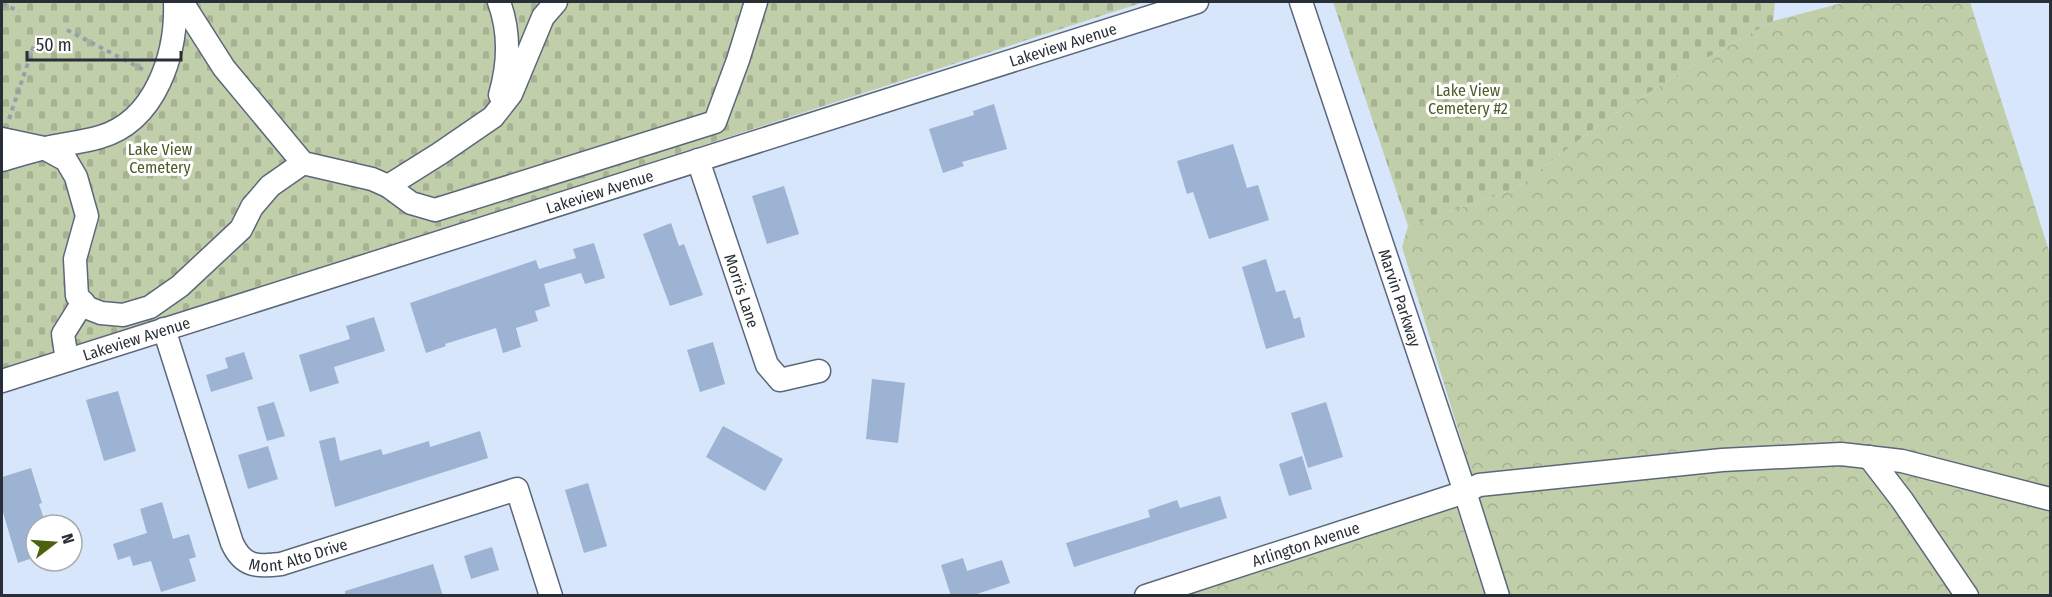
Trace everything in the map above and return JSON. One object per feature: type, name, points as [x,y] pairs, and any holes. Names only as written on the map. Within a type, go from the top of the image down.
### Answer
[{"type":"street","points":[[2,146],[44,148],[102,137],[122,127],[142,111],[160,79],[171,52],[175,2]]},
{"type":"street","points":[[182,2],[224,68],[303,163],[372,179],[388,186],[411,203],[435,210],[715,122],[756,2]]},
{"type":"street","points":[[494,117],[505,78],[508,39],[500,2]]},
{"type":"street","points":[[388,186],[494,117],[511,94],[543,17],[556,2]]},
{"type":"street","name":"Lakeview Avenue","points":[[2,381],[1197,2]]},
{"type":"street","name":"Marvin Parkway","points":[[1301,2],[1466,492],[1498,596]]},
{"type":"street","points":[[2,175],[44,148]]},
{"type":"street","points":[[44,148],[66,160],[76,177],[87,216],[75,259],[77,296],[88,308],[101,313],[123,315],[150,307],[180,286],[241,229],[252,207],[270,186],[303,163]]},
{"type":"street","name":"Morris Lane","points":[[698,160],[767,364],[780,380],[819,372]]},
{"type":"street","points":[[67,360],[63,334],[83,302]]},
{"type":"street","name":"Mont Alto Drive","points":[[164,329],[232,543],[236,553],[246,562],[261,566],[287,563],[517,489],[551,596]]},
{"type":"street","name":"Arlington Avenue","points":[[1146,596],[1466,492],[1479,485],[1722,460],[1841,454],[1902,461],[2050,499]]},
{"type":"street","points":[[1869,457],[1902,500],[1967,596]]},
{"type":"path","points":[[2,4],[19,11]]},
{"type":"path","points":[[67,30],[160,79]]},
{"type":"path","points":[[2,146],[34,45]]},
{"type":"green space","name":"Lake View Cemetery","points":[[2,2],[1144,2],[2,373]]},
{"type":"green space","name":"Lake View Cemetery #2","points":[[1333,2],[1775,2],[1773,21],[1685,70],[1605,120],[1515,189],[1408,226]]},
{"type":"green space","points":[[1846,2],[1970,2],[2050,254],[2050,595],[1509,595],[1402,247],[1408,226],[1515,189],[1605,120],[1685,70],[1773,21]]},
{"type":"green space","points":[[1456,506],[1485,595],[1177,596]]},
{"type":"building","points":[[994,104],[1007,149],[962,162],[964,166],[943,173],[929,129],[974,115],[973,111]]},
{"type":"building","points":[[1233,144],[1247,188],[1258,185],[1269,220],[1209,239],[1193,192],[1187,194],[1177,161]]},
{"type":"building","points":[[784,186],[799,234],[767,244],[752,196]]},
{"type":"building","points":[[671,223],[679,246],[684,244],[703,295],[670,306],[643,234]]},
{"type":"building","points":[[594,243],[605,278],[585,284],[581,273],[544,284],[550,306],[535,311],[538,321],[516,328],[521,347],[503,353],[496,328],[445,344],[446,346],[426,353],[410,303],[536,260],[539,269],[576,258],[573,249]]},
{"type":"building","points":[[1266,259],[1276,292],[1285,290],[1294,319],[1300,317],[1305,337],[1266,349],[1242,267]]},
{"type":"building","points":[[374,317],[385,351],[334,367],[339,383],[310,392],[299,355],[350,339],[346,326]]},
{"type":"building","points":[[713,342],[725,384],[700,392],[687,350]]},
{"type":"building","points":[[244,352],[253,379],[211,392],[206,375],[228,368],[225,358]]},
{"type":"building","points":[[872,379],[905,383],[898,443],[866,439]]},
{"type":"building","points":[[118,391],[136,451],[104,461],[86,400]]},
{"type":"building","points":[[274,402],[285,436],[267,441],[257,407]]},
{"type":"building","points":[[1326,402],[1343,457],[1308,468],[1291,413]]},
{"type":"building","points":[[723,426],[783,459],[765,491],[706,457]]},
{"type":"building","points":[[480,431],[488,458],[335,507],[319,441],[335,437],[340,461],[381,449],[383,455],[429,441],[430,447]]},
{"type":"building","points":[[268,446],[278,479],[248,489],[238,455]]},
{"type":"building","points":[[1302,456],[1312,489],[1289,496],[1279,464]]},
{"type":"building","points":[[31,468],[42,503],[39,504],[42,513],[24,513],[24,561],[18,563],[2,509],[2,477]]},
{"type":"building","points":[[588,483],[607,546],[584,553],[565,490]]},
{"type":"building","points":[[1220,496],[1227,518],[1074,567],[1066,543],[1150,517],[1148,510],[1177,500],[1180,508]]},
{"type":"building","points":[[162,502],[173,539],[189,534],[196,557],[189,559],[196,581],[161,592],[151,561],[133,566],[130,556],[118,560],[113,544],[147,533],[140,509]]},
{"type":"building","points":[[492,547],[499,570],[471,579],[464,556]]},
{"type":"building","points":[[963,558],[967,571],[1002,560],[1010,583],[971,596],[951,596],[941,565]]},
{"type":"building","points":[[433,564],[443,596],[345,596],[345,591]]}]
